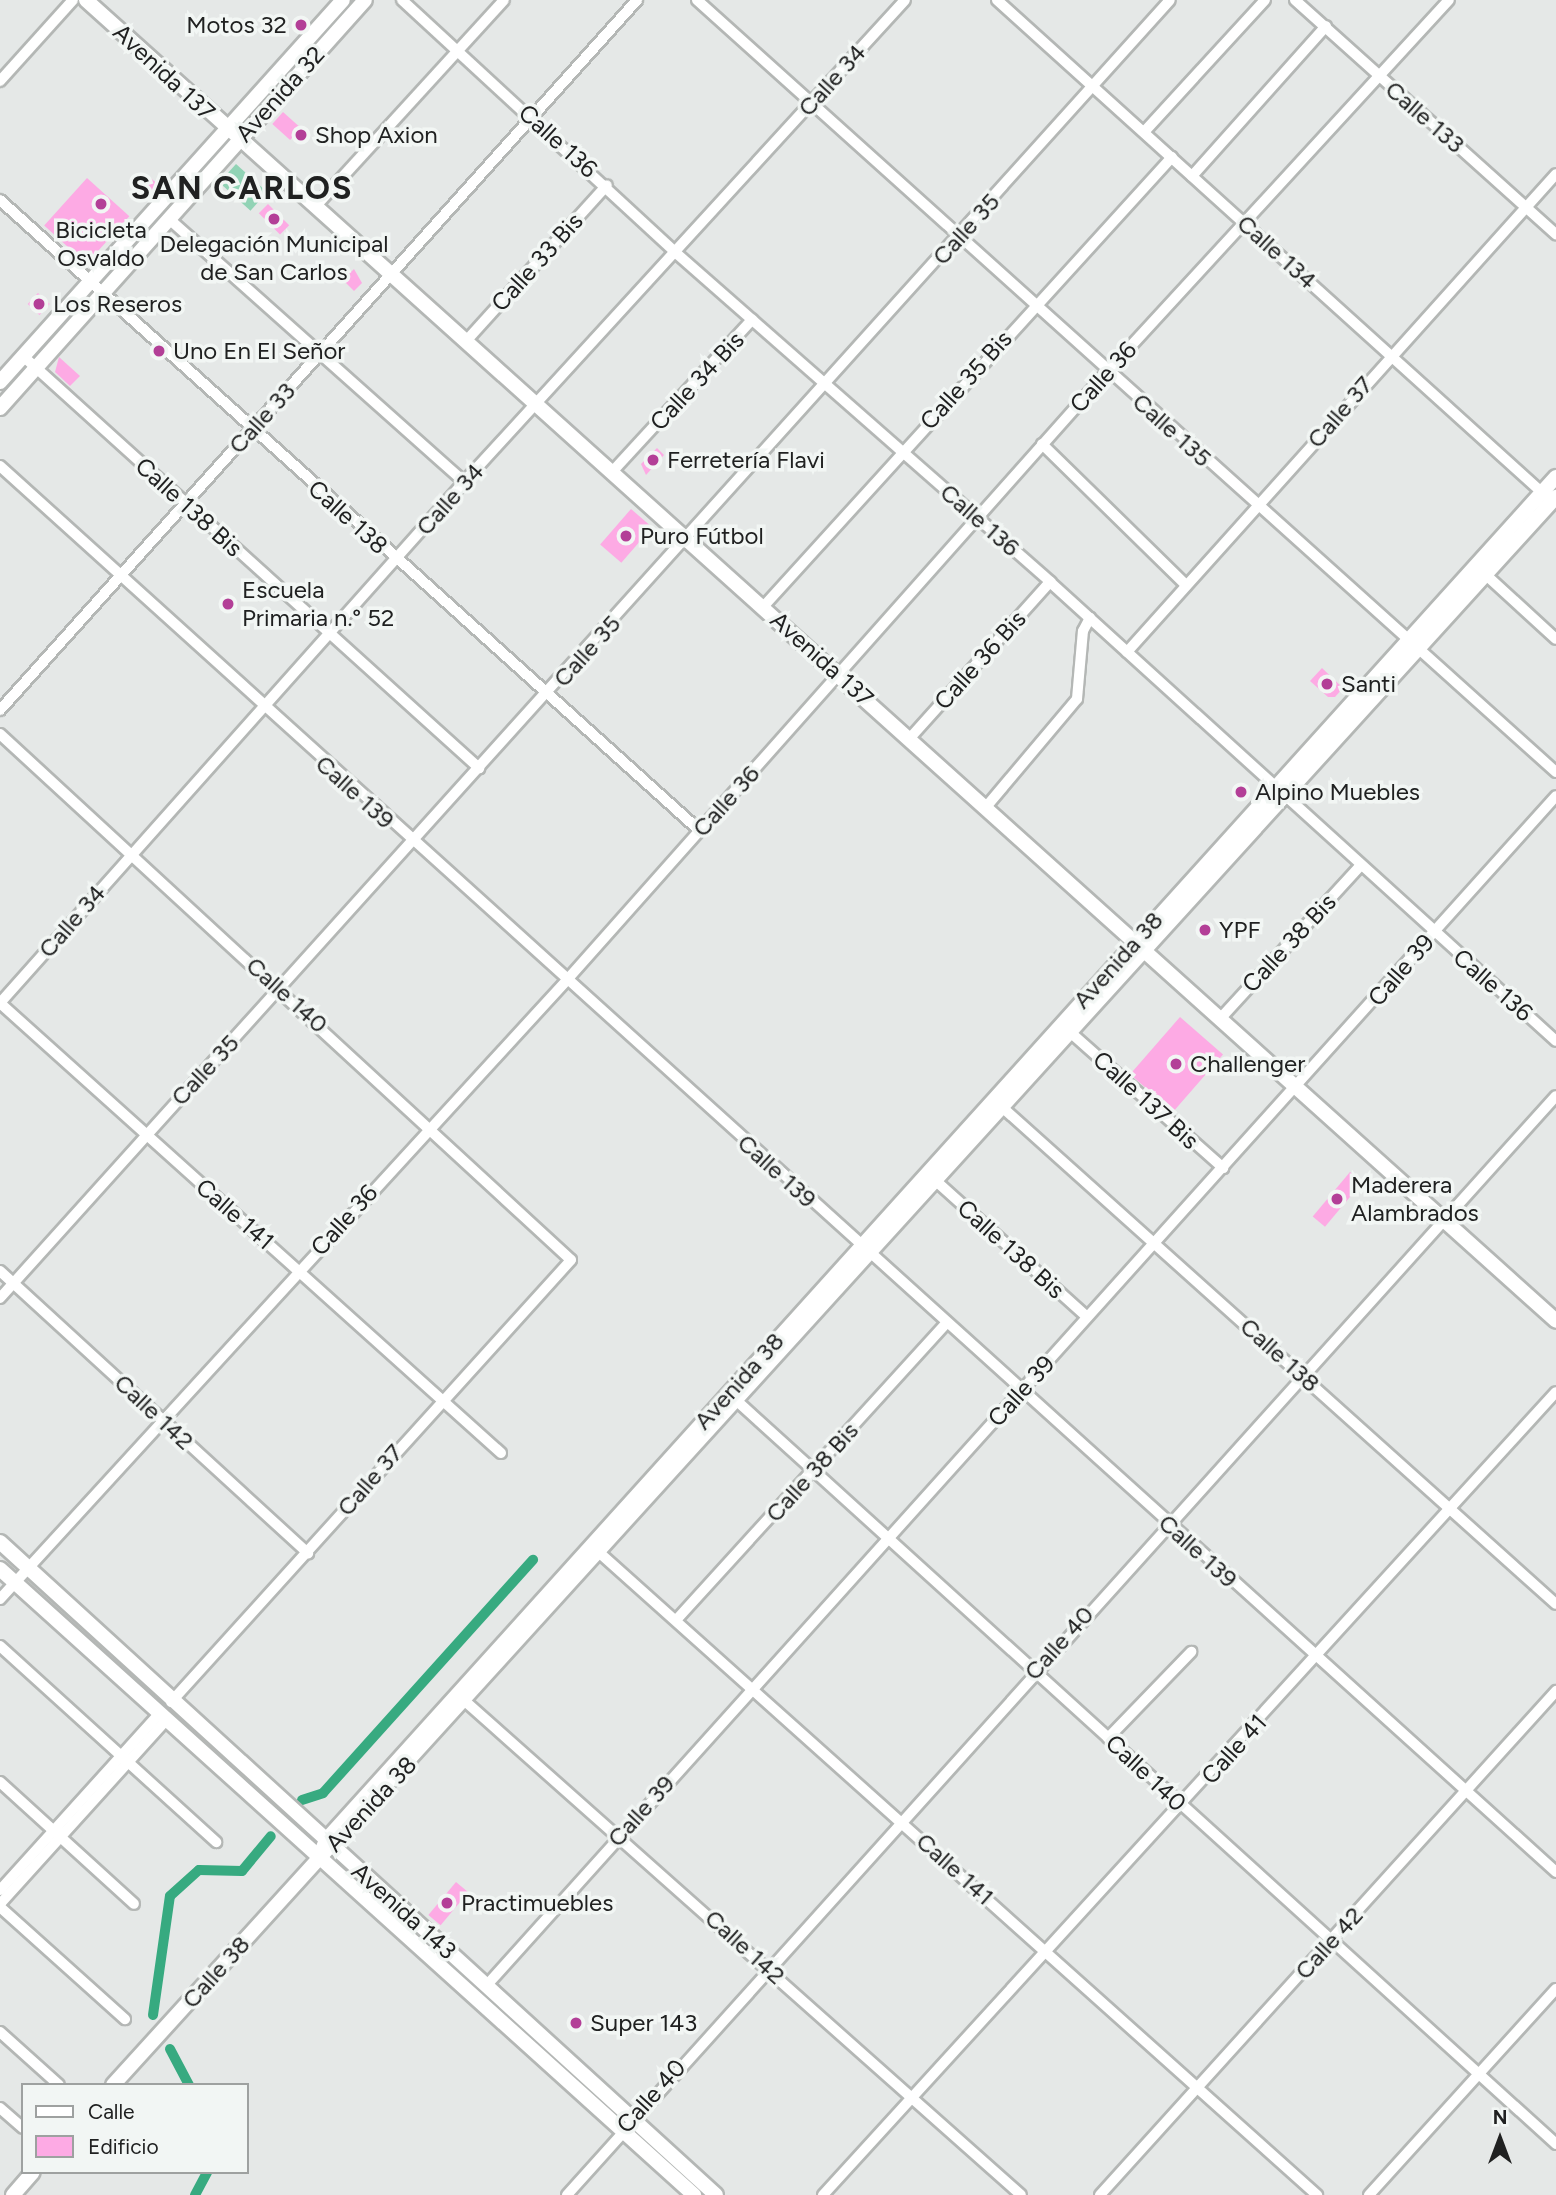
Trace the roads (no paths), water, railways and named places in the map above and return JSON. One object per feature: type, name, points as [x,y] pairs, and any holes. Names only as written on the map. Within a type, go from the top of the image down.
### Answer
[{"type":"main road","name":"Avenida 137","points":[[86,0],[238,140],[390,275],[468,340],[1140,945],[1296,1090],[1556,1321]]},
{"type":"main road","name":"Avenida 32","points":[[0,382],[225,128],[343,0]]},
{"type":"main road","name":"Avenida 32","points":[[0,408],[365,0]]},
{"type":"main road","name":"Avenida 38","points":[[1413,642],[1485,574],[1551,499],[1556,477]]},
{"type":"main road","name":"Avenida 38","points":[[318,1859],[1413,642],[1551,499]]},
{"type":"main road","name":"Avenida 38","points":[[330,1844],[466,1702],[595,1549],[737,1401],[865,1250],[936,1181],[1070,1032],[1140,945]]},
{"type":"main road","name":"Avenida 143","points":[[0,1542],[171,1702],[486,1986],[626,2123],[694,2195]]},
{"type":"main road","name":"Avenida 143","points":[[0,1569],[318,1859],[626,2123],[716,2195]]},
{"type":"main road","name":"Calle 38","points":[[115,2083],[318,1859]]},
{"type":"main road","points":[[13,2195],[31,2174]]},
{"type":"street","points":[[0,82],[73,0]]},
{"type":"street","name":"Calle 136","points":[[402,0],[607,185],[675,252],[1050,582],[1433,933],[1556,1041]]},
{"type":"street","points":[[315,207],[504,0]]},
{"type":"street","name":"Calle 33","points":[[0,710],[636,0]]},
{"type":"street","name":"Calle 135","points":[[697,0],[958,239],[1556,772]]},
{"type":"street","name":"Calle 34","points":[[0,1003],[464,482],[539,404],[905,0]]},
{"type":"street","name":"Calle 134","points":[[997,0],[1551,499]]},
{"type":"street","name":"Calle 35","points":[[0,1298],[145,1135],[688,540],[1170,0]]},
{"type":"street","points":[[1143,132],[1265,0]]},
{"type":"street","name":"Calle 133","points":[[1295,0],[1556,234]]},
{"type":"street","name":"Calle 36","points":[[0,1599],[430,1126],[566,981],[1042,444],[1380,78],[1444,2]]},
{"type":"street","points":[[1192,176],[1326,26]]},
{"type":"street","name":"Calle 35 Bis","points":[[763,607],[1033,306],[1172,157]]},
{"type":"street","name":"Calle 37","points":[[1127,652],[1390,355],[1556,174]]},
{"type":"street","name":"Calle 33 Bis","points":[[468,340],[607,185]]},
{"type":"street","name":"Calle 138","points":[[0,200],[251,431],[699,830]]},
{"type":"street","points":[[168,218],[464,482]]},
{"type":"street","name":"Calle 34 Bis","points":[[612,472],[752,320]]},
{"type":"street","name":"Calle 138 Bis","points":[[23,356],[480,768]]},
{"type":"street","points":[[1042,444],[1186,584]]},
{"type":"street","name":"Calle 139","points":[[0,467],[411,843],[1556,1872]]},
{"type":"street","points":[[1485,574],[1556,639]]},
{"type":"street","name":"Calle 36 Bis","points":[[910,738],[1050,582]]},
{"type":"street","points":[[986,807],[1077,699],[1083,631],[1090,618]]},
{"type":"street","name":"Calle 140","points":[[0,734],[430,1126],[571,1260]]},
{"type":"street","name":"Calle 39","points":[[486,1986],[1087,1317],[1296,1090],[1556,796]]},
{"type":"street","name":"Calle 38 Bis","points":[[1219,1020],[1360,866]]},
{"type":"street","name":"Calle 141","points":[[0,1003],[501,1453]]},
{"type":"street","name":"Calle 137 Bis","points":[[1070,1032],[1223,1168]]},
{"type":"street","name":"Calle 40","points":[[566,2195],[626,2123],[900,1819],[1556,1097]]},
{"type":"street","name":"Calle 138","points":[[1002,1107],[1556,1605]]},
{"type":"street","name":"Calle 138 Bis","points":[[936,1181],[1087,1317]]},
{"type":"street","name":"Calle 37","points":[[171,1702],[308,1553],[441,1399],[571,1260]]},
{"type":"street","name":"Calle 142","points":[[0,1271],[308,1553]]},
{"type":"street","name":"Calle 38 Bis","points":[[677,1618],[946,1325]]},
{"type":"street","name":"Calle 41","points":[[823,2195],[1183,1806],[1556,1392]]},
{"type":"street","name":"Calle 140","points":[[737,1401],[1556,2144]]},
{"type":"street","name":"Calle 141","points":[[595,1549],[754,1686],[1196,2089],[1317,2195]]},
{"type":"street","points":[[0,1646],[126,1757],[216,1842]]},
{"type":"street","points":[[1108,1738],[1191,1652]]},
{"type":"street","name":"Calle 42","points":[[1101,2195],[1556,1691]]},
{"type":"street","name":"Calle 142","points":[[466,1702],[620,1834],[1020,2195]]},
{"type":"street","points":[[0,1890],[57,1833],[162,1717]]},
{"type":"street","points":[[0,1782],[134,1904]]},
{"type":"street","points":[[57,1833],[0,1905],[125,2019]]},
{"type":"street","points":[[1369,2195],[1556,1989]]},
{"type":"street","points":[[0,2032],[57,2083]]},
{"type":"street","points":[[0,2108],[21,2126]]},
{"type":"waterway","points":[[302,1800],[323,1793],[533,1560]]},
{"type":"waterway","points":[[153,2015],[170,1896],[199,1870],[242,1871],[271,1836]]},
{"type":"waterway","points":[[170,2049],[188,2083]]},
{"type":"waterway","points":[[195,2195],[206,2174]]},
{"type":"place","name":"Motos 32","points":[[301,25]]},
{"type":"place","name":"Shop Axion","points":[[301,135]]},
{"type":"place","name":"Bicicleta Osvaldo","points":[[101,204]]},
{"type":"place","name":"Delegación Municipal de San Carlos","points":[[274,219]]},
{"type":"place","name":"Los Reseros","points":[[39,304]]},
{"type":"place","name":"Uno En El Señor","points":[[159,351]]},
{"type":"place","name":"Ferretería Flavi","points":[[653,460]]},
{"type":"place","name":"Puro Fútbol","points":[[626,536]]},
{"type":"place","name":"Escuela Primaria n.° 52","points":[[228,604]]},
{"type":"place","name":"Santi","points":[[1327,684]]},
{"type":"place","name":"Alpino Muebles","points":[[1241,792]]},
{"type":"place","name":"YPF","points":[[1205,930]]},
{"type":"place","name":"Challenger","points":[[1176,1064]]},
{"type":"place","name":"Maderera Alambrados","points":[[1337,1199]]},
{"type":"place","name":"Practimuebles","points":[[447,1903]]},
{"type":"place","name":"Super 143","points":[[576,2023]]},
{"type":"district","name":"SAN CARLOS","points":[[242,188]]}]
